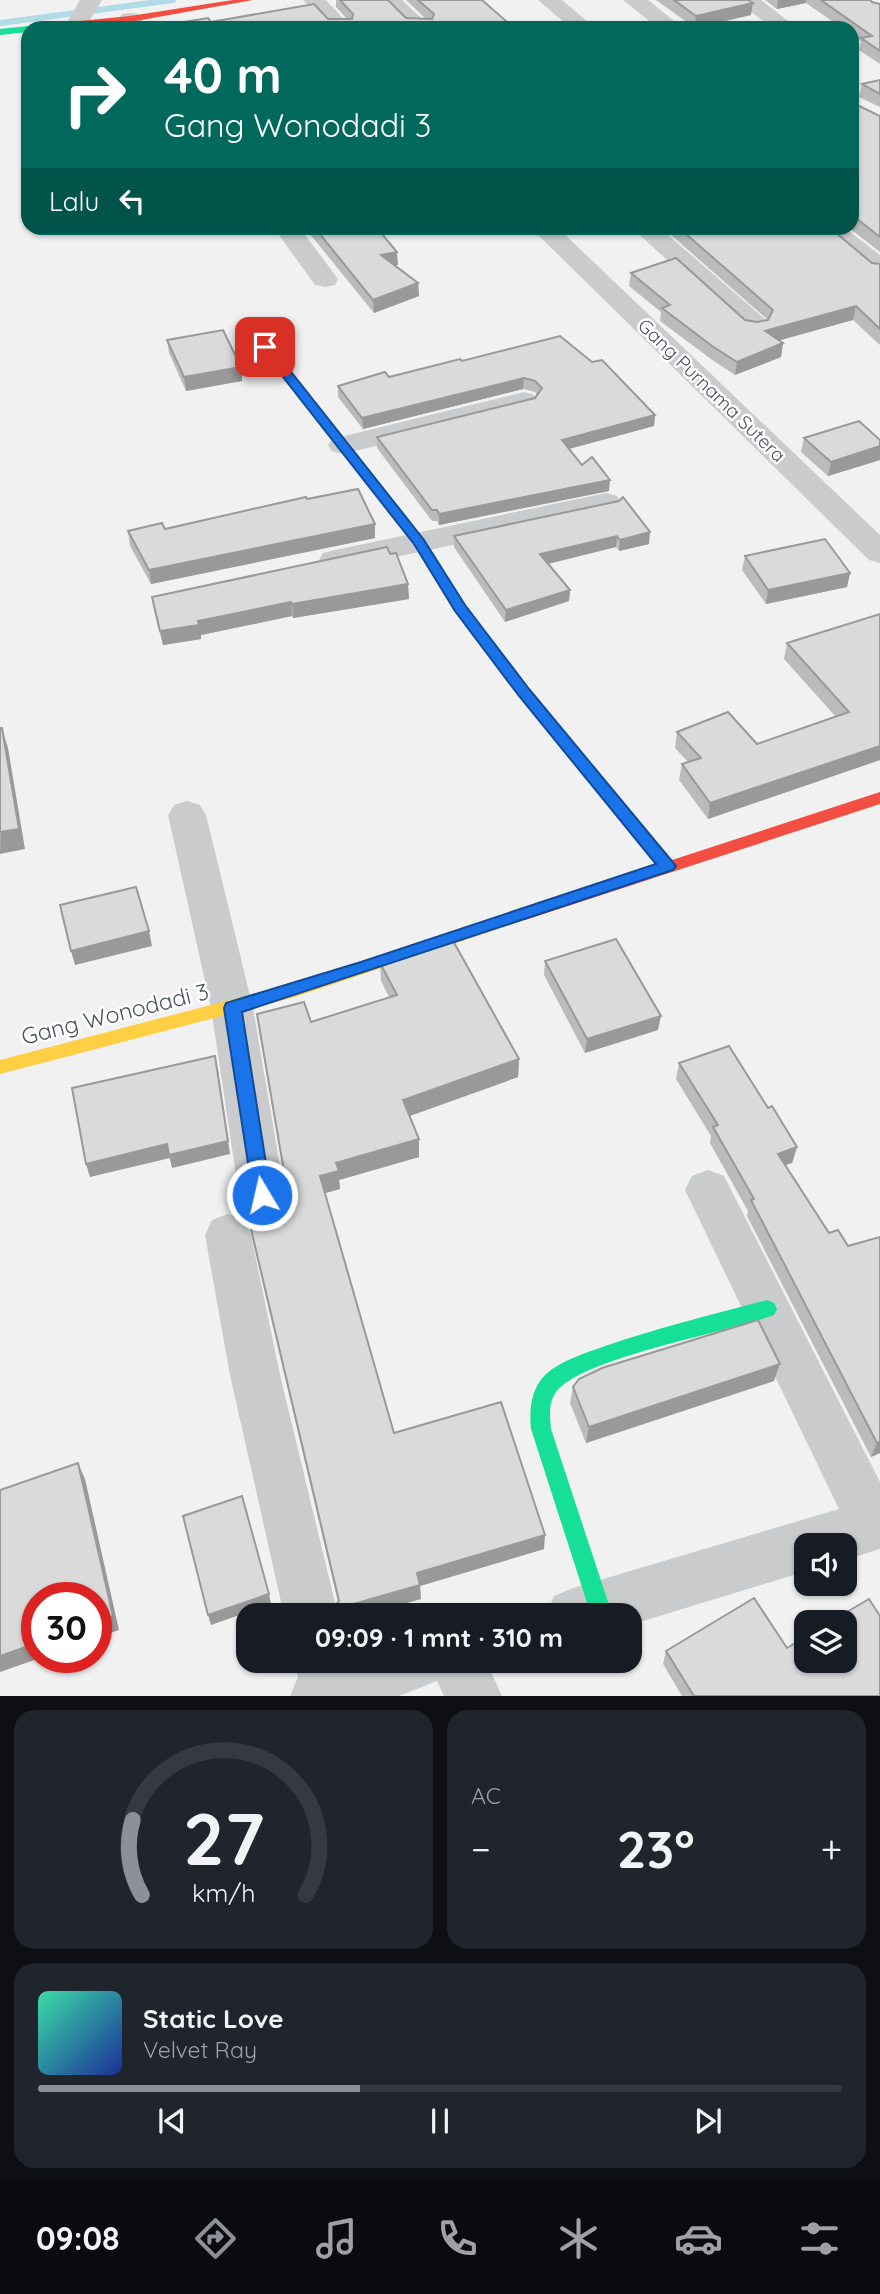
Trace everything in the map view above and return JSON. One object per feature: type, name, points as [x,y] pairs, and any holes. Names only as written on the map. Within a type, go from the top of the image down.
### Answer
[{"type":"street","points":[[148,21],[249,0]]},
{"type":"street","points":[[314,0],[334,21]]},
{"type":"street","points":[[389,0],[413,21]]},
{"type":"street","points":[[549,0],[575,21]]},
{"type":"street","points":[[634,0],[662,21]]},
{"type":"street","points":[[747,0],[776,21]]},
{"type":"street","points":[[60,21],[83,13],[120,21]]},
{"type":"street","points":[[0,32],[21,30]]},
{"type":"street","points":[[292,235],[325,279]]},
{"type":"street","name":"Gang Purnama Sutera","points":[[551,235],[880,553]]},
{"type":"street","points":[[653,235],[755,326]]},
{"type":"street","points":[[839,235],[880,268]]},
{"type":"street","points":[[265,347],[419,542],[460,608],[524,693],[668,866]]},
{"type":"street","points":[[343,445],[524,401]]},
{"type":"street","points":[[312,565],[606,503]]},
{"type":"street","name":"Gang Wonodadi 3","points":[[0,1067],[232,1008],[880,798]]},
{"type":"street","points":[[187,815],[232,1008],[262,1195]]},
{"type":"street","points":[[616,1603],[877,1524],[708,1190]]},
{"type":"street","points":[[228,1235],[255,1375],[308,1603]]},
{"type":"street","points":[[584,1603],[541,1429],[538,1410],[540,1399],[555,1378],[589,1361],[767,1309]]},
{"type":"street","points":[[323,1683],[367,1673]]},
{"type":"street","points":[[462,1673],[474,1696]]},
{"type":"building","points":[[340,0],[388,0],[406,18],[432,19],[434,14],[418,0],[482,0],[506,21],[217,21],[314,4],[328,19],[352,19],[353,14]]},
{"type":"building","points":[[674,0],[748,0],[753,3],[696,16]]},
{"type":"building","points":[[821,0],[870,0],[880,4],[880,51],[861,38],[872,36],[859,27],[859,21],[851,21]]},
{"type":"building","points":[[208,18],[210,21],[190,21]]},
{"type":"building","points":[[880,80],[880,94],[862,84]]},
{"type":"building","points":[[859,106],[880,116],[880,237],[859,220]]},
{"type":"building","points":[[321,235],[383,235],[397,252],[381,255],[418,283],[373,300]]},
{"type":"building","points":[[687,235],[838,235],[872,263],[880,264],[880,329],[856,306],[765,331],[783,343],[737,362],[662,308],[670,305],[631,273],[676,258],[745,320],[768,320],[773,310]]},
{"type":"building","points":[[223,330],[241,367],[184,377],[167,340]]},
{"type":"building","points":[[560,336],[592,362],[602,360],[655,415],[562,440],[582,465],[592,457],[610,480],[439,514],[437,510],[432,510],[377,437],[535,398],[542,388],[535,381],[524,378],[362,418],[338,386],[385,372],[389,377]]},
{"type":"building","points":[[859,421],[880,440],[880,446],[831,462],[804,438]]},
{"type":"building","points":[[358,489],[375,524],[149,570],[128,531],[162,523],[165,529],[306,497],[307,499]]},
{"type":"building","points":[[623,497],[650,532],[620,540],[617,536],[540,554],[570,590],[506,610],[454,536],[619,501]]},
{"type":"building","points":[[825,539],[850,573],[768,590],[745,556]]},
{"type":"building","points":[[387,547],[390,554],[396,553],[408,584],[292,604],[291,602],[198,621],[199,625],[160,631],[152,597]]},
{"type":"building","points":[[880,614],[880,746],[710,803],[682,764],[701,758],[677,732],[728,712],[757,744],[849,712],[787,643]]},
{"type":"building","points":[[0,728],[19,829],[0,832]]},
{"type":"building","points":[[136,887],[149,931],[71,951],[60,905]]},
{"type":"building","points":[[452,939],[519,1059],[403,1100],[419,1139],[336,1163],[339,1171],[320,1176],[394,1433],[501,1402],[545,1535],[417,1573],[420,1585],[357,1603],[337,1603],[339,1601],[246,1208],[279,1200],[277,1194],[285,1177],[257,1014],[304,1002],[311,1022],[397,995],[380,963]]},
{"type":"building","points":[[616,939],[661,1016],[587,1039],[545,961]]},
{"type":"building","points":[[729,1046],[768,1108],[772,1106],[797,1147],[778,1154],[829,1233],[838,1230],[848,1246],[880,1237],[880,1442],[877,1443],[751,1200],[754,1199],[713,1127],[718,1125],[679,1063]]},
{"type":"building","points":[[215,1056],[228,1141],[169,1155],[167,1144],[86,1164],[72,1088]]},
{"type":"building","points":[[758,1320],[780,1364],[589,1427],[573,1387],[579,1379],[602,1368]]},
{"type":"building","points":[[78,1463],[105,1582],[21,1582],[21,1649],[0,1656],[0,1490]]},
{"type":"building","points":[[242,1496],[269,1594],[236,1603],[236,1605],[208,1615],[183,1516]]},
{"type":"building","points":[[754,1598],[787,1648],[794,1644],[794,1673],[857,1673],[857,1610],[850,1610],[869,1599],[880,1616],[880,1696],[694,1696],[666,1651]]},
{"type":"waterway","points":[[0,23],[173,0]]},
{"type":"traffic: fast","points":[[0,32],[21,30]]},
{"type":"traffic: fast","points":[[265,347],[419,542],[460,608],[524,693],[575,754]]},
{"type":"traffic: fast","points":[[597,1603],[541,1429],[540,1409],[545,1391],[554,1380],[568,1371],[620,1350],[767,1309]]},
{"type":"traffic: slow","points":[[575,754],[668,866]]},
{"type":"traffic: slow","points":[[0,1067],[295,990],[525,914]]},
{"type":"traffic: jam","points":[[110,21],[249,0]]},
{"type":"traffic: jam","points":[[525,914],[880,798]]},
{"type":"route","points":[[262,1195],[232,1008],[295,990],[668,866],[524,693],[460,608],[419,542],[265,347]]}]
